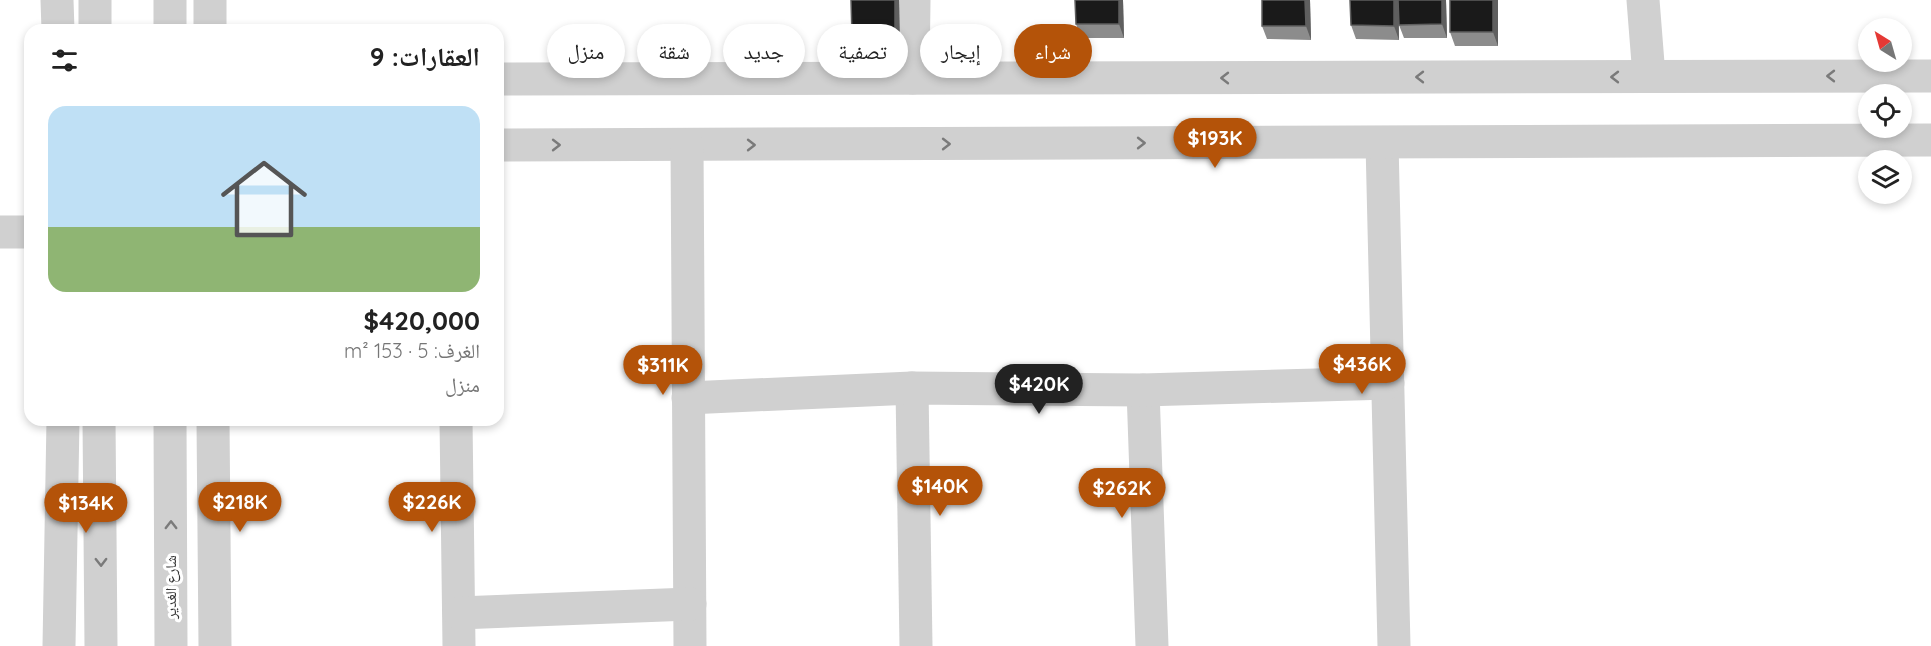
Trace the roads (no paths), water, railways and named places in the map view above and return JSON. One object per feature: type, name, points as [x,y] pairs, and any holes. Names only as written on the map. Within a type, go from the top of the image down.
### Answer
[{"type":"street","points":[[57,0],[58,24]]},
{"type":"street","points":[[94,0],[95,24]]},
{"type":"street","points":[[170,0],[170,24]]},
{"type":"street","points":[[210,0],[210,24]]},
{"type":"street","points":[[913,78],[914,0]]},
{"type":"street","points":[[1643,0],[1649,76]]},
{"type":"street","points":[[504,80],[1931,76]]},
{"type":"street","points":[[504,146],[1931,140]]},
{"type":"street","points":[[1382,142],[1394,646]]},
{"type":"street","points":[[687,145],[690,646]]},
{"type":"street","points":[[0,232],[24,232]]},
{"type":"street","points":[[688,398],[912,388],[1143,390],[1388,383]]},
{"type":"street","points":[[912,388],[916,646]]},
{"type":"street","points":[[1143,390],[1152,646]]},
{"type":"street","points":[[58,646],[63,426]]},
{"type":"street","points":[[99,426],[102,646]]},
{"type":"street","name":"شارع الغدير","points":[[170,426],[171,646]]},
{"type":"street","points":[[213,426],[215,646]]},
{"type":"street","points":[[456,426],[459,646]]},
{"type":"street","points":[[459,613],[690,604]]}]
